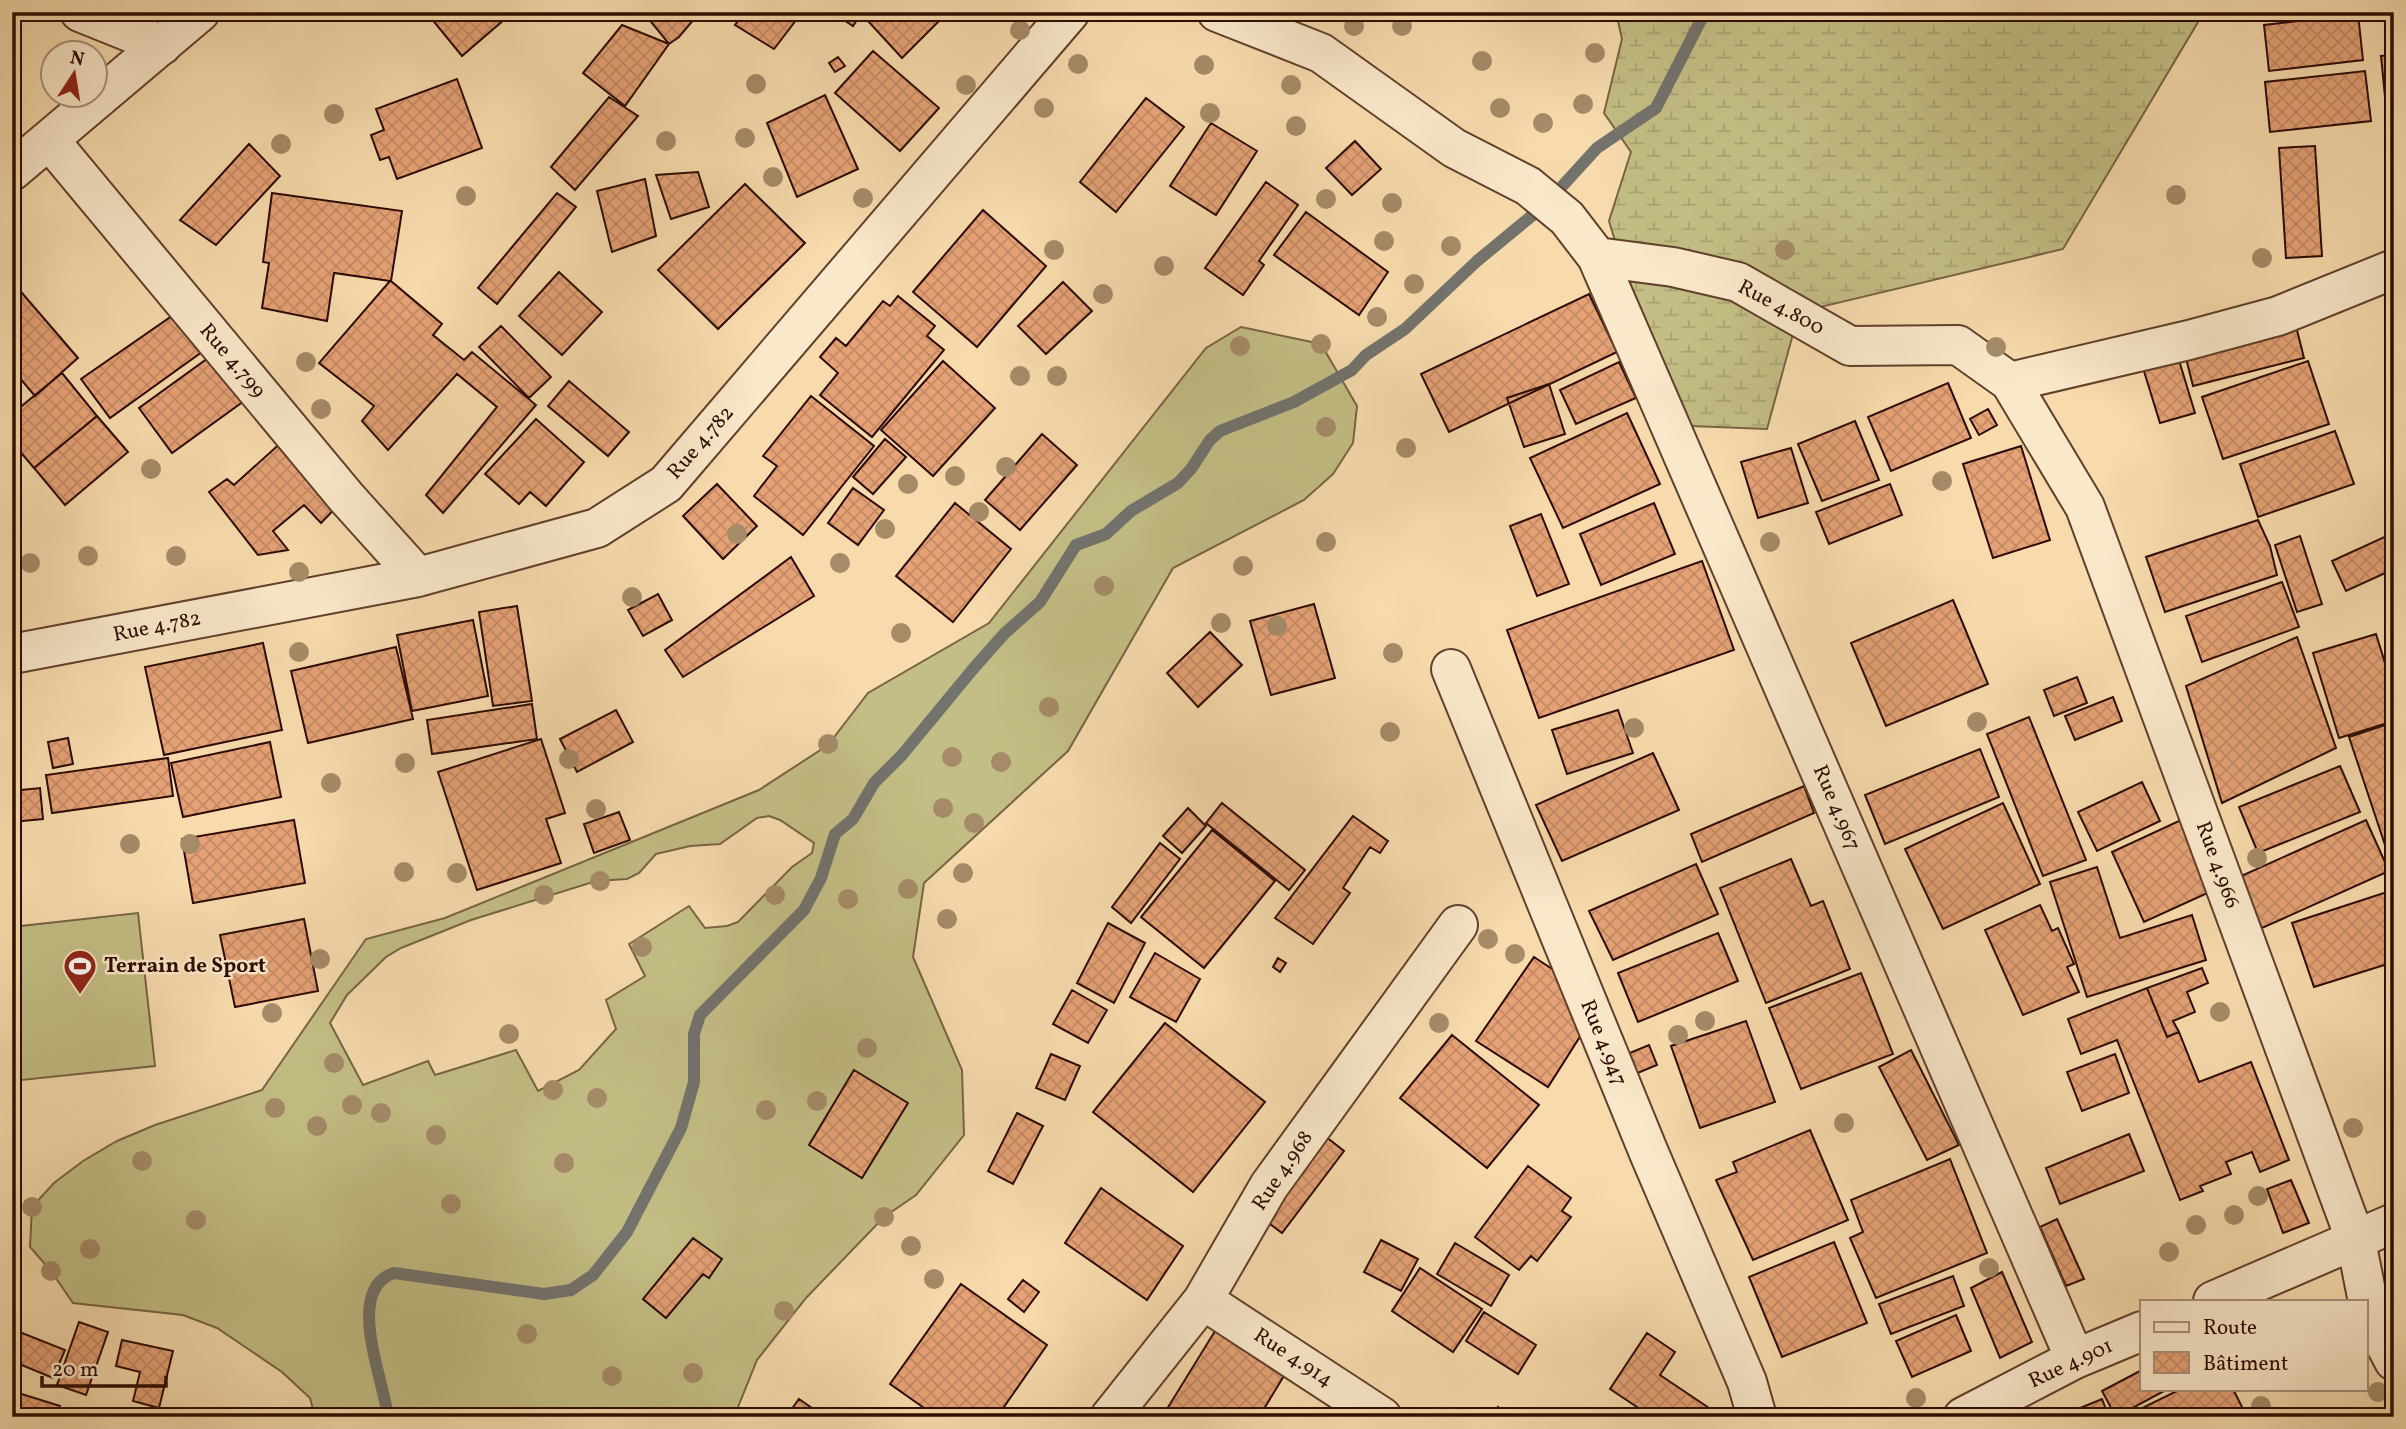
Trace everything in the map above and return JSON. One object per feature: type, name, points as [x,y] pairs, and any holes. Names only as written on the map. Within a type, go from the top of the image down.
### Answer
[{"type":"street","points":[[80,12],[162,45]]},
{"type":"street","points":[[12,171],[200,12]]},
{"type":"street","name":"Rue 4.782","points":[[12,654],[418,577],[597,528],[666,484],[1070,12]]},
{"type":"street","points":[[1217,12],[1321,53],[1454,148],[1528,186],[1567,218],[1597,257]]},
{"type":"street","name":"Rue 4.799","points":[[50,141],[346,497],[418,577]]},
{"type":"street","name":"Rue 4.800","points":[[1597,257],[1673,267],[1738,282],[1850,346],[1958,345],[2010,382]]},
{"type":"street","name":"Rue 4.967","points":[[1597,257],[2076,1359]]},
{"type":"street","points":[[2010,382],[2189,341],[2278,316],[2394,270]]},
{"type":"street","name":"Rue 4.966","points":[[2010,382],[2085,506],[2356,1241],[2368,1300]]},
{"type":"street","name":"Rue 4.947","points":[[1451,669],[1648,1153],[1747,1382],[1757,1417]]},
{"type":"street","name":"Rue 4.968","points":[[1110,1417],[1203,1300],[1269,1186],[1458,925]]},
{"type":"street","points":[[2215,1300],[2394,1223]]},
{"type":"street","name":"Rue 4.914","points":[[1203,1300],[1382,1417]]},
{"type":"street","name":"Rue 4.966","points":[[2368,1302],[2371,1317],[2394,1361]]},
{"type":"street","name":"Rue 4.901","points":[[1963,1417],[2076,1359],[2140,1332]]},
{"type":"green space","points":[[1616,12],[2204,12],[2063,249],[1799,312],[1767,429],[1691,426],[1637,313],[1609,221],[1631,152],[1604,113],[1622,39]]},
{"type":"green space","points":[[1241,327],[1321,344],[1357,406],[1353,443],[1333,474],[1304,500],[1173,568],[1068,751],[924,883],[913,957],[962,1070],[964,1135],[916,1195],[884,1217],[806,1298],[757,1360],[734,1417],[315,1417],[310,1398],[282,1372],[217,1328],[183,1315],[73,1303],[30,1247],[32,1207],[54,1183],[83,1161],[117,1141],[155,1125],[262,1090],[366,939],[445,918],[759,790],[828,745],[868,693],[989,623],[1206,348]],"holes":[[[769,816],[780,820],[814,843],[812,853],[792,867],[738,922],[705,928],[689,906],[629,944],[645,976],[606,1000],[616,1029],[579,1070],[538,1091],[516,1050],[435,1075],[428,1061],[363,1085],[330,1023],[347,995],[386,957],[401,948],[471,920],[596,881],[627,879],[639,873],[656,854],[690,846],[720,844],[757,818]]]},
{"type":"green space","name":"Terrain de Sport","points":[[138,913],[155,1066],[12,1081],[12,927]]},
{"type":"building","points":[[426,12],[513,12],[462,56]]},
{"type":"building","points":[[643,12],[700,12],[679,37],[669,44]]},
{"type":"building","points":[[735,12],[796,12],[800,15],[774,49],[735,25],[741,17]]},
{"type":"building","points":[[832,12],[862,12],[853,26]]},
{"type":"building","points":[[874,12],[948,12],[902,58],[867,20]]},
{"type":"building","points":[[2358,14],[2363,60],[2269,71],[2264,25]]},
{"type":"building","points":[[622,25],[669,44],[625,106],[583,73]]},
{"type":"building","points":[[873,51],[939,108],[900,151],[835,93]]},
{"type":"building","points":[[2394,55],[2394,117],[2387,117],[2381,56]]},
{"type":"building","points":[[838,57],[845,66],[835,72],[829,63]]},
{"type":"building","points":[[2365,71],[2371,121],[2270,132],[2265,82]]},
{"type":"building","points":[[457,79],[482,148],[397,179],[389,157],[380,160],[371,135],[384,130],[376,109]]},
{"type":"building","points":[[825,95],[858,169],[797,197],[767,123]]},
{"type":"building","points":[[609,97],[638,116],[575,190],[551,167]]},
{"type":"building","points":[[1146,98],[1184,127],[1116,212],[1080,182]]},
{"type":"building","points":[[1211,123],[1257,151],[1216,215],[1170,186]]},
{"type":"building","points":[[1355,141],[1381,169],[1352,195],[1326,168]]},
{"type":"building","points":[[249,144],[280,176],[216,245],[180,220]]},
{"type":"building","points":[[2315,146],[2322,256],[2286,258],[2279,148]]},
{"type":"building","points":[[698,172],[709,207],[671,219],[656,175]]},
{"type":"building","points":[[645,179],[656,236],[612,252],[597,191]]},
{"type":"building","points":[[1266,182],[1298,205],[1259,261],[1264,265],[1243,295],[1205,268]]},
{"type":"building","points":[[745,184],[805,243],[718,329],[658,270]]},
{"type":"building","points":[[272,193],[402,211],[391,281],[442,324],[433,335],[464,360],[472,352],[536,405],[443,513],[426,495],[497,407],[457,374],[388,450],[362,421],[374,406],[319,363],[390,281],[334,273],[327,321],[262,308],[269,263],[263,262]]},
{"type":"building","points":[[557,193],[576,207],[497,304],[478,288]]},
{"type":"building","points":[[983,210],[1046,266],[977,347],[913,292]]},
{"type":"building","points":[[1306,212],[1388,272],[1359,315],[1274,255]]},
{"type":"building","points":[[559,272],[602,312],[562,355],[519,316]]},
{"type":"building","points":[[1063,282],[1092,311],[1046,354],[1018,326]]},
{"type":"building","points":[[16,286],[78,358],[35,396],[12,369],[12,290]]},
{"type":"building","points":[[1589,294],[1617,352],[1449,432],[1421,374]]},
{"type":"building","points":[[898,296],[935,326],[927,336],[944,350],[872,437],[820,395],[838,373],[820,357],[836,338],[846,346],[883,301],[890,306]]},
{"type":"building","points":[[195,300],[220,339],[110,418],[81,379]]},
{"type":"building","points":[[2295,322],[2304,358],[2193,386],[2184,350]]},
{"type":"building","points":[[501,326],[551,377],[529,398],[479,347]]},
{"type":"building","points":[[211,356],[244,401],[172,453],[139,408]]},
{"type":"building","points":[[2178,357],[2195,413],[2160,423],[2143,368]]},
{"type":"building","points":[[943,361],[995,408],[933,476],[881,430]]},
{"type":"building","points":[[2308,361],[2329,424],[2223,459],[2202,397]]},
{"type":"building","points":[[1619,362],[1636,398],[1576,424],[1560,390]]},
{"type":"building","points":[[62,373],[97,416],[34,468],[12,442],[12,414]]},
{"type":"building","points":[[569,381],[629,432],[608,456],[548,406]]},
{"type":"building","points":[[1948,383],[1971,438],[1891,471],[1868,417]]},
{"type":"building","points":[[1549,384],[1565,434],[1524,447],[1507,398]]},
{"type":"building","points":[[811,396],[874,446],[803,535],[754,496],[777,466],[763,456]]},
{"type":"building","points":[[1988,409],[1997,425],[1979,435],[1970,419]]},
{"type":"building","points":[[1627,413],[1660,484],[1563,528],[1530,458]]},
{"type":"building","points":[[97,416],[128,452],[65,505],[34,468]]},
{"type":"building","points":[[536,419],[584,462],[546,506],[530,492],[519,504],[485,474]]},
{"type":"building","points":[[1855,421],[1879,480],[1822,501],[1798,444]]},
{"type":"building","points":[[294,431],[350,493],[321,523],[304,505],[273,531],[288,550],[258,555],[209,492],[227,479],[234,485]]},
{"type":"building","points":[[2335,431],[2354,484],[2258,517],[2240,464]]},
{"type":"building","points":[[1042,434],[1077,465],[1020,530],[985,500]]},
{"type":"building","points":[[885,439],[906,457],[873,494],[853,477]]},
{"type":"building","points":[[2021,446],[2050,540],[1993,558],[1963,464]]},
{"type":"building","points":[[1791,448],[1808,503],[1758,518],[1741,462]]},
{"type":"building","points":[[717,484],[757,526],[723,559],[683,516]]},
{"type":"building","points":[[1890,484],[1902,515],[1829,544],[1816,512]]},
{"type":"building","points":[[853,488],[884,510],[858,545],[828,523]]},
{"type":"building","points":[[955,503],[1011,549],[953,622],[896,576]]},
{"type":"building","points":[[1654,503],[1675,554],[1601,585],[1580,534]]},
{"type":"building","points":[[1541,514],[1569,584],[1537,596],[1510,526]]},
{"type":"building","points":[[2258,520],[2270,546],[2277,575],[2165,612],[2146,557]]},
{"type":"building","points":[[2391,534],[2394,539],[2394,569],[2346,591],[2332,561]]},
{"type":"building","points":[[2300,536],[2322,604],[2297,612],[2275,545]]},
{"type":"building","points":[[791,557],[814,596],[683,677],[665,650]]},
{"type":"building","points":[[1702,561],[1734,650],[1539,718],[1507,630]]},
{"type":"building","points":[[2282,582],[2299,627],[2202,662],[2186,616]]},
{"type":"building","points":[[658,594],[672,620],[643,636],[628,610]]},
{"type":"building","points":[[1953,600],[1988,684],[1886,726],[1851,643]]},
{"type":"building","points":[[1314,604],[1335,678],[1271,695],[1250,621]]},
{"type":"building","points":[[517,606],[532,701],[493,706],[479,612]]},
{"type":"building","points":[[473,620],[488,696],[412,711],[397,635]]},
{"type":"building","points":[[1210,632],[1242,665],[1198,707],[1167,673]]},
{"type":"building","points":[[2376,634],[2394,692],[2394,721],[2339,738],[2313,653]]},
{"type":"building","points":[[2297,637],[2336,748],[2222,803],[2186,686]]},
{"type":"building","points":[[263,643],[282,730],[164,755],[145,667]]},
{"type":"building","points":[[396,647],[413,719],[308,743],[291,671]]},
{"type":"building","points":[[2077,677],[2087,703],[2054,716],[2044,690]]},
{"type":"building","points":[[2113,697],[2122,721],[2075,740],[2065,716]]},
{"type":"building","points":[[532,704],[537,739],[432,754],[427,720]]},
{"type":"building","points":[[616,710],[633,742],[577,772],[560,739]]},
{"type":"building","points":[[1618,710],[1633,753],[1567,774],[1552,730]]},
{"type":"building","points":[[2029,717],[2086,860],[2043,876],[1987,734]]},
{"type":"building","points":[[2394,722],[2394,842],[2385,845],[2349,737]]},
{"type":"building","points":[[68,738],[73,764],[53,768],[48,742]]},
{"type":"building","points":[[541,739],[565,813],[546,819],[561,863],[477,890],[438,772]]},
{"type":"building","points":[[270,742],[281,797],[183,817],[171,763]]},
{"type":"building","points":[[1980,749],[1999,797],[1885,844],[1865,795]]},
{"type":"building","points":[[1653,753],[1679,810],[1562,861],[1536,805]]},
{"type":"building","points":[[168,758],[173,796],[52,813],[46,775]]},
{"type":"building","points":[[2340,766],[2360,812],[2258,853],[2239,807]]},
{"type":"building","points":[[2142,782],[2160,821],[2097,851],[2078,812]]},
{"type":"building","points":[[1804,786],[1814,813],[1702,862],[1691,834]]},
{"type":"building","points":[[40,788],[43,819],[12,822],[12,791]]},
{"type":"building","points":[[1222,803],[1305,870],[1289,890],[1206,823]]},
{"type":"building","points":[[2003,803],[2040,884],[1943,929],[1905,849]]},
{"type":"building","points":[[1188,808],[1206,826],[1182,853],[1163,836]]},
{"type":"building","points":[[619,812],[630,840],[594,853],[584,824]]},
{"type":"building","points":[[1353,816],[1388,841],[1380,853],[1370,847],[1343,888],[1350,893],[1313,944],[1275,918]]},
{"type":"building","points":[[294,820],[305,883],[193,903],[182,839]]},
{"type":"building","points":[[2181,820],[2214,890],[2144,922],[2112,852]]},
{"type":"building","points":[[2366,820],[2389,871],[2262,928],[2239,877]]},
{"type":"building","points":[[1212,830],[1275,881],[1204,968],[1141,917]]},
{"type":"building","points":[[1160,843],[1180,859],[1131,923],[1112,907]]},
{"type":"building","points":[[1791,859],[1811,906],[1823,901],[1850,969],[1766,1003],[1720,888]]},
{"type":"building","points":[[1696,864],[1718,914],[1613,960],[1589,911]]},
{"type":"building","points":[[2097,867],[2120,938],[2192,915],[2206,960],[2087,997],[2050,882]]},
{"type":"building","points":[[2387,892],[2394,913],[2394,962],[2314,987],[2292,923]]},
{"type":"building","points":[[2040,905],[2052,931],[2058,928],[2074,964],[2067,967],[2079,992],[2023,1015],[1985,930]]},
{"type":"building","points":[[304,919],[318,991],[235,1007],[220,935]]},
{"type":"building","points":[[1108,923],[1145,943],[1114,1003],[1077,983]]},
{"type":"building","points":[[1718,933],[1738,981],[1638,1022],[1618,973]]},
{"type":"building","points":[[1155,953],[1200,979],[1176,1022],[1130,997]]},
{"type":"building","points":[[1534,957],[1602,1002],[1548,1087],[1476,1041]]},
{"type":"building","points":[[1278,958],[1286,963],[1280,972],[1273,967]]},
{"type":"building","points":[[2202,968],[2208,983],[2187,992],[2195,1012],[2173,1021],[2179,1032],[2167,1037],[2147,988]]},
{"type":"building","points":[[1861,973],[1893,1054],[1801,1089],[1769,1008]]},
{"type":"building","points":[[2147,988],[2167,1037],[2179,1032],[2199,1082],[2251,1062],[2289,1160],[2260,1172],[2252,1152],[2226,1162],[2231,1174],[2200,1186],[2203,1191],[2180,1200],[2117,1040],[2081,1054],[2068,1019]]},
{"type":"building","points":[[1072,990],[1107,1010],[1088,1043],[1053,1024]]},
{"type":"building","points":[[1746,1021],[1775,1102],[1700,1128],[1671,1046]]},
{"type":"building","points":[[1165,1023],[1265,1102],[1193,1192],[1093,1112]]},
{"type":"building","points":[[1452,1035],[1539,1105],[1487,1168],[1400,1098]]},
{"type":"building","points":[[1649,1045],[1657,1065],[1628,1077],[1620,1057]]},
{"type":"building","points":[[1911,1050],[1959,1145],[1927,1160],[1879,1067]]},
{"type":"building","points":[[1051,1054],[1080,1066],[1065,1100],[1036,1088]]},
{"type":"building","points":[[2115,1054],[2129,1093],[2082,1111],[2067,1072]]},
{"type":"building","points":[[854,1070],[908,1103],[862,1178],[809,1145]]},
{"type":"building","points":[[1017,1113],[1043,1126],[1013,1184],[988,1171]]},
{"type":"building","points":[[1810,1130],[1848,1220],[1753,1260],[1716,1180],[1737,1172],[1733,1162]]},
{"type":"building","points":[[2129,1134],[2144,1171],[2060,1204],[2046,1168]]},
{"type":"building","points":[[1325,1136],[1344,1151],[1282,1233],[1262,1218]]},
{"type":"building","points":[[1950,1159],[1987,1253],[1876,1298],[1850,1238],[1863,1232],[1851,1200]]},
{"type":"building","points":[[1528,1166],[1571,1198],[1562,1211],[1571,1217],[1537,1261],[1531,1256],[1519,1270],[1475,1237]]},
{"type":"building","points":[[2291,1180],[2309,1223],[2283,1233],[2267,1189]]},
{"type":"building","points":[[1101,1188],[1183,1246],[1147,1300],[1065,1243]]},
{"type":"building","points":[[2057,1219],[2084,1279],[2066,1286],[2040,1227]]},
{"type":"building","points":[[693,1238],[722,1259],[709,1278],[703,1274],[666,1318],[643,1299]]},
{"type":"building","points":[[1381,1240],[1418,1259],[1401,1291],[1364,1272]]},
{"type":"building","points":[[1834,1242],[1867,1323],[1782,1357],[1749,1277]]},
{"type":"building","points":[[1455,1243],[1509,1275],[1491,1306],[1437,1274]]},
{"type":"building","points":[[1420,1268],[1482,1309],[1453,1352],[1392,1311]]},
{"type":"building","points":[[2002,1272],[2032,1342],[2000,1358],[1971,1288]]},
{"type":"building","points":[[1953,1276],[1964,1306],[1891,1334],[1879,1304]]},
{"type":"building","points":[[1023,1280],[1039,1292],[1024,1312],[1008,1299]]},
{"type":"building","points":[[961,1284],[1047,1345],[997,1417],[937,1417],[890,1384]]},
{"type":"building","points":[[1484,1312],[1536,1345],[1518,1374],[1466,1341]]},
{"type":"building","points":[[1956,1315],[1971,1351],[1912,1377],[1896,1341]]},
{"type":"building","points":[[79,1322],[108,1332],[86,1395],[57,1385]]},
{"type":"building","points":[[12,1329],[65,1350],[53,1378],[12,1361]]},
{"type":"building","points":[[1215,1331],[1285,1374],[1259,1417],[1162,1417]]},
{"type":"building","points":[[1647,1333],[1675,1352],[1660,1375],[1718,1414],[1716,1417],[1652,1417],[1610,1389]]},
{"type":"building","points":[[122,1340],[173,1351],[159,1408],[133,1401],[140,1372],[116,1366]]},
{"type":"building","points":[[2140,1371],[2140,1390],[2164,1391],[2116,1417],[2102,1391]]},
{"type":"building","points":[[2179,1390],[2234,1390],[2247,1417],[2139,1417],[2138,1410]]},
{"type":"building","points":[[12,1391],[60,1406],[56,1417],[12,1417]]},
{"type":"building","points":[[799,1399],[825,1417],[786,1417]]},
{"type":"building","points":[[2102,1399],[2109,1417],[2058,1417]]},
{"type":"building","points":[[1498,1407],[1512,1417],[1492,1417]]},
{"type":"waterway","points":[[388,1417],[369,1316],[371,1297],[379,1282],[394,1273],[544,1294],[571,1290],[593,1275],[627,1232],[681,1128],[694,1082],[694,1034],[700,1015],[804,910],[821,878],[835,834],[853,819],[874,783],[902,755],[973,669],[1004,634],[1040,602],[1076,545],[1106,534],[1131,511],[1178,483],[1210,440],[1220,431],[1294,402],[1352,370],[1366,355],[1405,329],[1477,261],[1545,205],[1597,148],[1656,108],[1705,12]]},
{"type":"place","name":"Terrain de Sport","points":[[80,996]]}]
